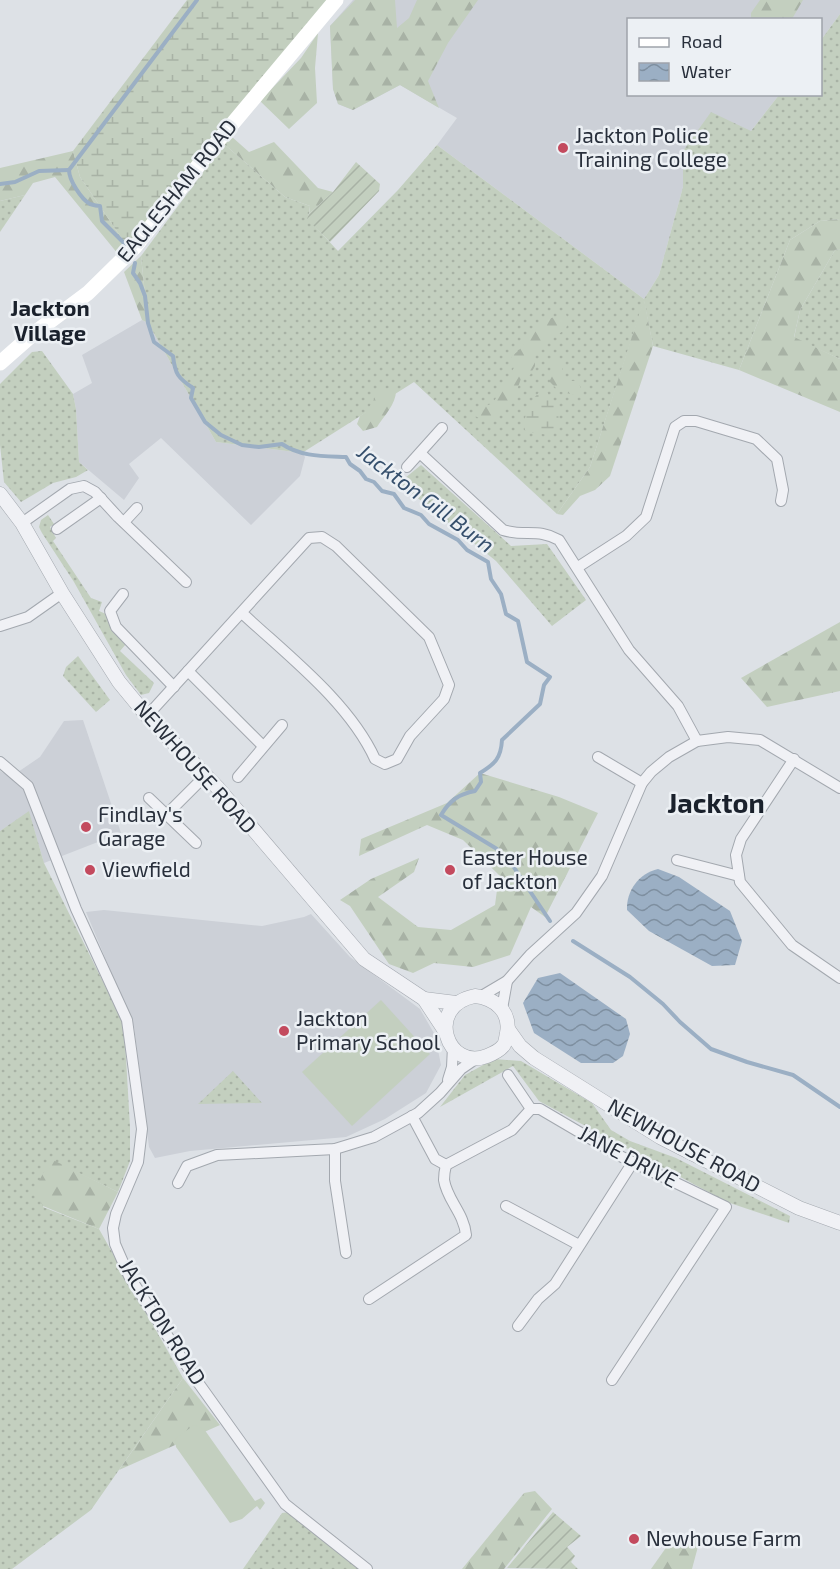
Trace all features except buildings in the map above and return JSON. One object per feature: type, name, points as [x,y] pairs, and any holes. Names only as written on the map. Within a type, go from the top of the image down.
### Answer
[{"type":"main road","name":"EAGLESHAM ROAD","points":[[0,363],[33,334],[88,293],[135,247],[208,153],[336,0]]},
{"type":"street","points":[[578,567],[626,536],[646,517],[675,427],[684,421],[696,421],[756,439],[777,459],[783,490],[781,501]]},
{"type":"street","points":[[407,467],[421,454],[441,428]]},
{"type":"street","points":[[421,454],[503,530],[516,534],[547,533],[559,540],[630,650],[678,706],[697,741]]},
{"type":"street","points":[[22,523],[70,489],[84,486],[95,492],[186,582]]},
{"type":"street","name":"NEWHOUSE ROAD","points":[[2,498],[22,523],[62,593],[119,682],[147,716],[206,775],[364,959],[424,999],[446,1031]]},
{"type":"street","points":[[57,529],[100,498]]},
{"type":"street","points":[[124,522],[137,508]]},
{"type":"street","points":[[147,716],[309,538],[322,537],[336,546],[429,638],[449,685],[444,699],[410,736],[397,759],[385,764],[375,759],[367,743],[323,687],[242,613]]},
{"type":"street","points":[[0,626],[28,617],[62,593]]},
{"type":"street","points":[[123,594],[110,611],[116,627],[174,687]]},
{"type":"street","points":[[188,671],[263,746]]},
{"type":"street","points":[[238,777],[282,725]]},
{"type":"street","points":[[447,1083],[452,1067],[453,1047],[446,1031],[446,1021],[450,1011],[456,1003],[465,998],[480,996],[507,981],[530,955],[576,913],[602,876],[642,783],[669,757],[697,741],[728,737],[760,740],[840,788]]},
{"type":"street","points":[[598,757],[642,783]]},
{"type":"street","points":[[794,759],[741,839],[736,855],[740,882],[792,945],[840,978]]},
{"type":"street","name":"JACKTON ROAD","points":[[0,762],[28,786],[76,909],[127,1020],[142,1129],[138,1162],[116,1214],[113,1228],[115,1244],[129,1276],[192,1374],[285,1504],[367,1569]]},
{"type":"street","points":[[167,814],[206,775]]},
{"type":"street","points":[[149,798],[196,843]]},
{"type":"street","points":[[677,860],[739,876]]},
{"type":"street","points":[[502,1009],[507,981]]},
{"type":"street","points":[[453,1047],[463,1055],[483,1058],[504,1046],[508,1029],[507,1018],[495,1002],[480,996]]},
{"type":"street","name":"NEWHOUSE ROAD","points":[[424,999],[456,1003]]},
{"type":"street","name":"NEWHOUSE ROAD","points":[[508,1029],[520,1046],[534,1058],[660,1137],[778,1198],[840,1223]]},
{"type":"street","name":"NEWHOUSE ROAD","points":[[496,1052],[515,1053],[534,1058]]},
{"type":"street","points":[[178,1183],[187,1166],[217,1155],[335,1149],[374,1137],[412,1116],[440,1093],[461,1069],[477,1058]]},
{"type":"street","points":[[446,1165],[512,1130],[531,1109],[507,1075]]},
{"type":"street","name":"JANE DRIVE","points":[[531,1109],[540,1109],[620,1156],[726,1207],[612,1380]]},
{"type":"street","points":[[412,1116],[435,1160],[446,1165]]},
{"type":"street","points":[[335,1149],[336,1181],[346,1253]]},
{"type":"street","points":[[518,1326],[538,1299],[555,1284],[633,1162]]},
{"type":"street","points":[[369,1299],[466,1235],[465,1222],[454,1204],[444,1179],[446,1165]]},
{"type":"street","points":[[506,1206],[579,1245]]},
{"type":"shaded area","name":"Jackton Police Training College","points":[[353,0],[840,0],[840,14],[822,39],[822,18],[627,18],[627,96],[778,96],[751,131],[683,151],[683,187],[659,275],[644,299],[437,145],[457,118],[400,85],[353,110],[338,104],[333,89],[330,26]]},
{"type":"shaded area","points":[[142,320],[148,323],[216,442],[302,453],[305,457],[300,476],[251,525],[161,438],[129,464],[139,478],[124,500],[79,462],[73,394],[92,383],[82,355]]},
{"type":"shaded area","points":[[83,720],[121,833],[44,863],[29,812],[0,831],[0,771],[13,779],[18,772],[40,757],[64,721]]},
{"type":"shaded area","name":"Jackton Primary School","points":[[104,910],[262,926],[311,914],[350,957],[420,1009],[435,1035],[441,1065],[426,1093],[385,1119],[346,1137],[190,1151],[155,1158],[149,1147],[134,1027],[86,912]]},
{"type":"green space","points":[[187,0],[327,0],[127,246],[80,177],[73,151]]},
{"type":"green space","points":[[355,0],[395,0],[397,28],[409,18],[417,0],[478,0],[448,43],[428,81],[439,108],[400,85],[353,110],[338,104],[333,89],[330,26]]},
{"type":"green space","points":[[760,0],[803,0],[793,18],[751,18],[751,13]]},
{"type":"green space","points":[[840,14],[840,219],[820,221],[790,240],[739,370],[653,346],[644,301],[590,467],[557,514],[414,382],[302,453],[216,442],[148,323],[141,256],[224,144],[285,197],[310,206],[308,219],[338,251],[398,190],[437,145],[644,299],[659,275],[683,187],[683,151],[711,112],[751,131],[778,96],[822,96],[822,39]]},
{"type":"green space","points":[[318,33],[315,68],[317,103],[289,129],[260,101],[301,58]]},
{"type":"green space","points":[[231,136],[249,152],[274,142],[318,188],[333,192],[309,214],[310,206],[285,197],[224,144]]},
{"type":"green space","points":[[73,151],[80,177],[127,246],[118,254],[55,177],[33,183],[25,195],[0,201],[0,168]]},
{"type":"green space","points":[[356,162],[380,184],[379,191],[330,242],[307,219],[309,214],[333,192]]},
{"type":"green space","points":[[25,195],[0,232],[0,201]]},
{"type":"green space","points":[[840,219],[840,249],[835,250],[800,310],[794,337],[840,359],[840,412],[739,370],[790,240],[820,221]]},
{"type":"green space","points":[[840,249],[840,359],[794,338],[800,310],[835,250]]},
{"type":"green space","points":[[141,256],[148,323],[142,320],[124,272]]},
{"type":"green space","points":[[644,299],[653,346],[610,476],[595,490],[580,496],[563,515],[557,514],[590,467]]},
{"type":"green space","points":[[566,314],[568,321],[566,329],[551,339],[535,356],[535,366],[530,375],[522,375],[515,394],[507,406],[487,422],[475,416],[476,410],[493,403],[515,366],[511,356],[537,329],[540,321]]},
{"type":"green space","points":[[42,351],[73,394],[79,462],[88,470],[76,477],[53,483],[21,502],[4,482],[0,445],[0,384],[32,352]]},
{"type":"green space","points":[[556,360],[562,363],[562,373],[566,381],[575,381],[580,386],[580,393],[574,395],[559,391],[550,382],[551,362]]},
{"type":"green space","points":[[391,388],[396,391],[389,410],[377,427],[363,431],[357,424],[360,416],[366,412],[380,390]]},
{"type":"green space","points":[[541,391],[548,393],[548,398],[556,404],[558,412],[557,428],[552,435],[525,430],[528,409]]},
{"type":"green space","points":[[421,465],[511,546],[547,544],[586,600],[552,626],[496,561],[399,483]]},
{"type":"green space","points":[[48,515],[54,524],[50,527],[56,538],[53,541],[91,598],[102,602],[99,611],[106,614],[126,644],[120,651],[154,683],[149,693],[141,695],[126,675],[74,582],[42,533],[39,527],[41,520]]},
{"type":"green space","points":[[840,622],[840,691],[767,707],[741,678]]},
{"type":"green space","points":[[78,656],[110,700],[96,712],[63,676],[66,667]]},
{"type":"green space","points":[[480,773],[559,797],[598,813],[545,917],[531,907],[510,955],[473,967],[434,963],[413,973],[389,964],[350,906],[340,900],[371,879],[419,858],[414,872],[378,897],[418,927],[451,930],[495,905],[499,875],[463,840],[427,825],[359,856],[361,839],[447,803]]},
{"type":"green space","points":[[29,811],[44,863],[124,1024],[130,1127],[130,1161],[118,1192],[51,1160],[43,1207],[99,1229],[183,1378],[91,1510],[12,1569],[0,1569],[0,831]]},
{"type":"green space","points":[[381,1000],[430,1054],[352,1126],[302,1072]]},
{"type":"green space","points":[[494,1059],[521,1061],[592,1103],[611,1130],[630,1141],[676,1158],[790,1216],[789,1223],[727,1202],[539,1101],[513,1066],[440,1107],[465,1075]]},
{"type":"green space","points":[[233,1071],[262,1103],[198,1104]]},
{"type":"green space","points":[[51,1159],[118,1192],[99,1229],[43,1206],[34,1190]]},
{"type":"green space","points":[[183,1378],[220,1425],[119,1470]]},
{"type":"green space","points":[[194,1425],[204,1429],[255,1501],[261,1498],[265,1503],[260,1510],[257,1506],[242,1519],[230,1523],[176,1447],[175,1439]]},
{"type":"green space","points":[[535,1491],[552,1509],[504,1569],[462,1569],[524,1493]]},
{"type":"green space","points":[[289,1512],[361,1569],[243,1569],[282,1513]]},
{"type":"green space","points":[[553,1512],[581,1536],[567,1547],[575,1556],[571,1562],[578,1569],[507,1568]]},
{"type":"green space","points":[[700,1539],[692,1569],[651,1569],[670,1542]]},
{"type":"water","points":[[658,869],[679,877],[730,911],[742,941],[735,965],[712,966],[649,931],[627,910],[629,896],[635,884],[645,874]]},
{"type":"water","points":[[560,973],[626,1019],[630,1034],[623,1056],[613,1063],[581,1063],[534,1033],[523,1003],[538,978]]},
{"type":"waterway","points":[[69,170],[197,0]]},
{"type":"waterway","name":"Jackton Gill Burn","points":[[69,170],[79,194],[90,204],[100,206],[102,221],[125,244]]},
{"type":"waterway","name":"Jackton Gill Burn","points":[[0,184],[15,182],[39,171],[69,170]]},
{"type":"waterway","name":"Jackton Gill Burn","points":[[135,263],[133,273],[145,296],[148,323],[154,342],[173,356],[178,375],[193,388],[191,398],[205,422],[221,435],[242,445],[259,447],[282,444],[305,454],[346,457],[366,479],[374,482],[382,491],[394,494],[404,508],[421,515],[429,524],[458,540],[467,550],[488,562],[491,579],[501,594],[506,614],[518,621],[527,662],[550,677],[544,685],[540,704],[502,740],[499,756],[490,767],[480,773],[481,782],[475,791],[455,798],[441,815],[497,849],[513,866],[550,921]]},
{"type":"waterway","name":"Jackton Gill Burn","points":[[573,941],[630,977],[711,1049],[793,1075],[840,1107]]},
{"type":"place","name":"Jackton Police Training College","points":[[563,148]]},
{"type":"place","name":"Findlay's Garage","points":[[86,827]]},
{"type":"place","name":"Viewfield","points":[[90,870]]},
{"type":"place","name":"Easter House of Jackton","points":[[450,870]]},
{"type":"place","name":"Jackton Primary School","points":[[284,1031]]},
{"type":"place","name":"Newhouse Farm","points":[[634,1539]]},
{"type":"district","name":"Jackton Village","points":[[50,320]]},
{"type":"district","name":"Jackton","points":[[716,804]]}]
